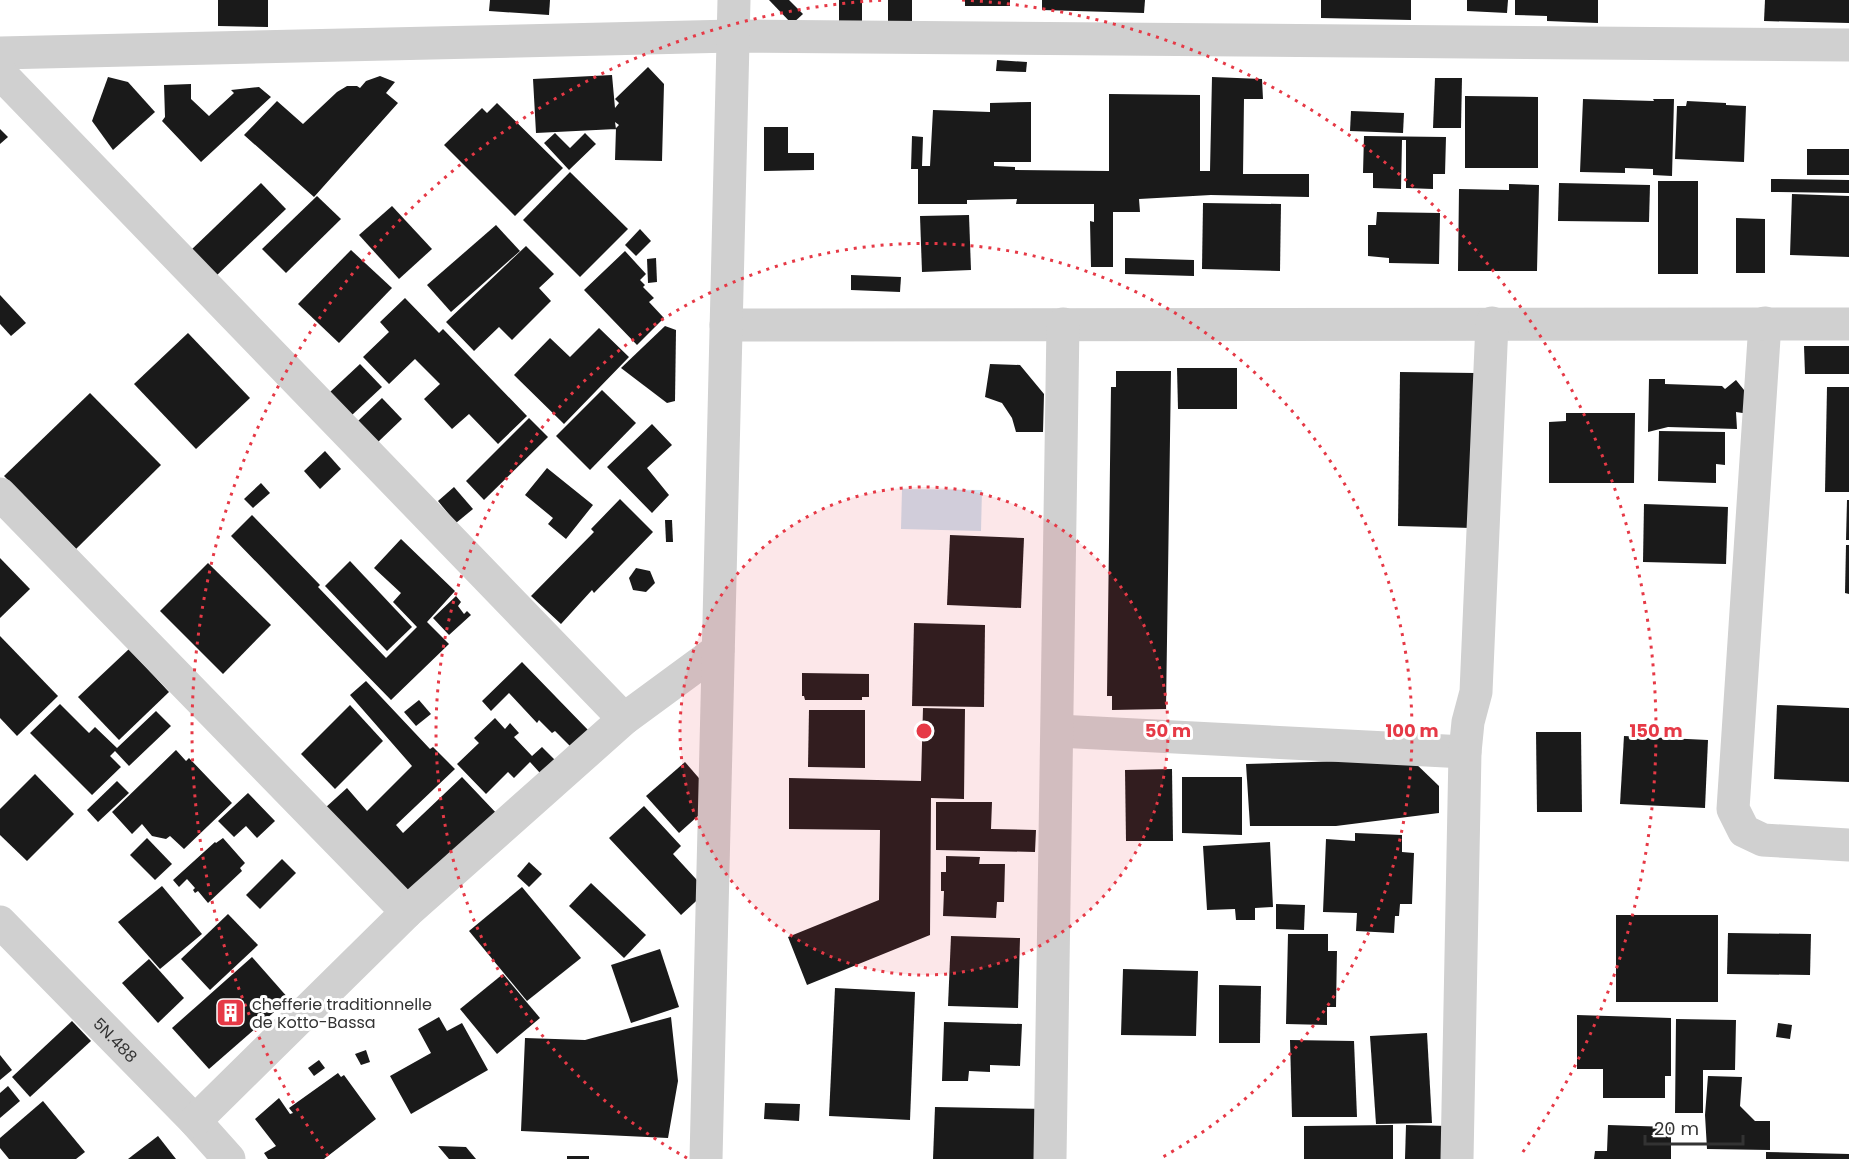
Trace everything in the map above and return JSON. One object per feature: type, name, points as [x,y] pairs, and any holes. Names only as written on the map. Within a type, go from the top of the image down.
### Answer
[{"type":"street","points":[[706,1159],[734,0]]},
{"type":"street","points":[[0,53],[733,36],[1849,45]]},
{"type":"street","points":[[0,73],[624,719]]},
{"type":"street","points":[[1764,323],[1733,809],[1744,831],[1763,840],[1849,845]]},
{"type":"street","points":[[1050,1159],[1063,324]]},
{"type":"street","points":[[1457,1159],[1465,752],[1468,722],[1476,692],[1492,324]]},
{"type":"street","points":[[726,325],[1849,324]]},
{"type":"street","points":[[0,494],[407,912]]},
{"type":"street","points":[[195,1121],[407,912],[624,719],[718,650]]},
{"type":"street","points":[[1058,731],[1465,752]]},
{"type":"street","name":"5N.488","points":[[0,922],[195,1121],[229,1159]]},
{"type":"water","points":[[902,489],[982,490],[981,531],[901,529]]},
{"type":"building","points":[[218,0],[268,0],[268,27],[218,26]]},
{"type":"building","points":[[490,0],[550,0],[549,15],[489,11]]},
{"type":"building","points":[[769,0],[789,0],[803,14],[792,24]]},
{"type":"building","points":[[839,0],[862,0],[862,29],[839,29]]},
{"type":"building","points":[[888,0],[912,0],[912,29],[888,29]]},
{"type":"building","points":[[965,0],[1010,0],[1010,6],[965,6]]},
{"type":"building","points":[[1042,0],[1145,0],[1144,13],[1042,10]]},
{"type":"building","points":[[1321,0],[1411,0],[1411,20],[1321,18]]},
{"type":"building","points":[[1467,0],[1508,0],[1507,13],[1467,11]]},
{"type":"building","points":[[1515,0],[1598,0],[1598,23],[1547,21],[1547,16],[1515,15]]},
{"type":"building","points":[[1765,0],[1849,0],[1849,23],[1764,21]]},
{"type":"building","points":[[997,60],[1027,62],[1026,72],[996,71]]},
{"type":"building","points":[[648,67],[664,84],[662,161],[615,160],[616,129],[536,133],[533,79],[612,75],[615,108],[619,103],[615,99]]},
{"type":"building","points":[[380,76],[395,82],[386,93],[398,103],[314,197],[244,135],[277,101],[303,124],[337,92],[347,86],[360,88],[366,81]]},
{"type":"building","points":[[108,77],[128,82],[155,112],[113,150],[92,121]]},
{"type":"building","points":[[1212,77],[1262,79],[1263,99],[1244,99],[1243,174],[1309,174],[1309,197],[1211,195],[1139,199],[1140,212],[1113,212],[1113,267],[1091,267],[1090,221],[1094,222],[1094,204],[1016,204],[1017,199],[967,200],[967,204],[918,204],[918,169],[911,169],[912,136],[923,137],[922,166],[930,166],[933,110],[990,112],[990,103],[1031,102],[1031,162],[994,162],[994,166],[1015,167],[1015,170],[1109,171],[1109,94],[1200,95],[1200,171],[1210,171]]},
{"type":"building","points":[[1435,78],[1462,78],[1461,128],[1433,128]]},
{"type":"building","points":[[191,84],[191,99],[209,116],[234,93],[231,90],[259,87],[271,97],[201,162],[162,121],[165,117],[164,85]]},
{"type":"building","points":[[1465,96],[1538,97],[1538,168],[1465,168]]},
{"type":"building","points":[[1583,99],[1654,101],[1653,99],[1674,99],[1672,176],[1653,175],[1653,169],[1625,168],[1625,173],[1580,172]]},
{"type":"building","points":[[1687,101],[1746,106],[1744,162],[1675,159],[1677,106],[1686,106]]},
{"type":"building","points":[[497,103],[563,168],[515,216],[444,145],[482,108],[487,113]]},
{"type":"building","points":[[1351,111],[1404,113],[1403,133],[1350,131]]},
{"type":"building","points":[[764,127],[788,127],[788,153],[814,153],[814,170],[764,171]]},
{"type":"building","points":[[0,129],[8,137],[0,144]]},
{"type":"building","points":[[555,133],[570,148],[585,133],[596,144],[569,170],[544,143]]},
{"type":"building","points":[[1364,136],[1446,137],[1445,174],[1433,174],[1433,189],[1406,188],[1406,140],[1402,140],[1401,189],[1373,188],[1373,173],[1363,173]]},
{"type":"building","points":[[1807,149],[1849,149],[1849,175],[1807,175]]},
{"type":"building","points":[[570,172],[628,229],[580,277],[523,220]]},
{"type":"building","points":[[1771,179],[1849,180],[1849,193],[1771,192]]},
{"type":"building","points":[[1658,181],[1698,181],[1698,274],[1658,274]]},
{"type":"building","points":[[261,183],[286,209],[215,277],[190,251]]},
{"type":"building","points":[[1559,183],[1650,185],[1649,222],[1558,221]]},
{"type":"building","points":[[1509,184],[1539,185],[1537,271],[1458,271],[1459,189],[1509,190]]},
{"type":"building","points":[[1792,194],[1849,196],[1849,257],[1790,255]]},
{"type":"building","points":[[317,196],[341,219],[286,273],[262,249]]},
{"type":"building","points":[[1203,203],[1281,204],[1280,271],[1202,269]]},
{"type":"building","points":[[392,206],[432,249],[399,279],[359,235]]},
{"type":"building","points":[[1377,212],[1440,213],[1439,264],[1389,263],[1389,258],[1368,256],[1368,225],[1376,225]]},
{"type":"building","points":[[969,215],[971,270],[922,272],[920,216]]},
{"type":"building","points":[[1736,218],[1765,219],[1765,273],[1736,273]]},
{"type":"building","points":[[496,225],[520,251],[451,312],[427,285]]},
{"type":"building","points":[[640,229],[651,241],[636,256],[625,245]]},
{"type":"building","points":[[526,246],[554,274],[539,288],[551,301],[512,340],[499,327],[474,351],[446,322]]},
{"type":"building","points":[[351,250],[392,288],[339,343],[298,304]]},
{"type":"building","points":[[625,251],[646,274],[640,280],[645,285],[643,287],[654,298],[649,302],[664,318],[637,345],[584,290]]},
{"type":"building","points":[[656,258],[657,282],[648,283],[647,259]]},
{"type":"building","points":[[1125,258],[1194,260],[1194,276],[1125,274]]},
{"type":"building","points":[[851,275],[901,277],[900,292],[851,290]]},
{"type":"building","points":[[0,295],[26,323],[11,336],[0,324]]},
{"type":"building","points":[[405,298],[439,333],[443,329],[527,416],[498,444],[469,414],[452,429],[424,399],[440,384],[415,359],[389,384],[363,357],[389,332],[380,322]]},
{"type":"building","points":[[665,326],[676,330],[675,401],[667,403],[621,368]]},
{"type":"building","points":[[599,328],[629,357],[564,424],[514,375],[550,338],[570,357]]},
{"type":"building","points":[[188,333],[250,398],[196,449],[134,384]]},
{"type":"building","points":[[1804,346],[1849,346],[1849,374],[1805,374]]},
{"type":"building","points":[[360,364],[382,387],[352,415],[330,392]]},
{"type":"building","points":[[990,364],[1020,365],[1044,394],[1043,432],[1016,432],[1012,418],[1002,403],[985,397]]},
{"type":"building","points":[[1177,368],[1237,368],[1237,409],[1178,409]]},
{"type":"building","points":[[1116,371],[1171,371],[1166,709],[1112,710],[1112,696],[1107,696],[1111,387],[1116,387]]},
{"type":"building","points":[[1400,372],[1475,373],[1472,528],[1398,526]]},
{"type":"building","points":[[1649,379],[1665,379],[1665,384],[1722,386],[1725,389],[1736,380],[1748,395],[1749,414],[1736,412],[1737,429],[1668,427],[1648,432]]},
{"type":"building","points":[[1827,387],[1849,387],[1849,492],[1825,492]]},
{"type":"building","points":[[602,390],[636,423],[590,470],[556,436]]},
{"type":"building","points":[[90,393],[161,465],[76,549],[4,476]]},
{"type":"building","points":[[382,398],[402,419],[378,442],[358,421]]},
{"type":"building","points":[[1566,413],[1635,413],[1634,483],[1549,483],[1549,422],[1566,421]]},
{"type":"building","points":[[529,418],[548,437],[484,500],[466,481]]},
{"type":"building","points":[[652,424],[672,445],[647,468],[669,495],[652,513],[607,467]]},
{"type":"building","points":[[1659,431],[1725,432],[1725,465],[1716,464],[1716,483],[1658,481]]},
{"type":"building","points":[[325,451],[341,469],[320,489],[304,471]]},
{"type":"building","points":[[547,468],[593,505],[566,539],[548,524],[553,518],[525,495]]},
{"type":"building","points":[[261,483],[270,493],[253,508],[244,499]]},
{"type":"building","points":[[454,487],[473,509],[456,523],[438,501]]},
{"type":"building","points":[[620,499],[653,532],[594,593],[592,590],[561,624],[531,596],[594,532],[591,529]]},
{"type":"building","points":[[1847,500],[1849,500],[1849,540],[1846,540]]},
{"type":"building","points":[[1644,504],[1728,507],[1726,564],[1643,562]]},
{"type":"building","points":[[252,515],[386,658],[417,627],[393,602],[401,593],[374,568],[401,539],[455,591],[427,622],[449,644],[391,700],[231,536]]},
{"type":"building","points":[[665,520],[672,520],[673,542],[666,542]]},
{"type":"building","points":[[950,535],[1024,538],[1021,608],[947,605]]},
{"type":"building","points":[[1846,545],[1849,545],[1849,594],[1845,593]]},
{"type":"building","points":[[0,558],[30,589],[0,618]]},
{"type":"building","points":[[350,561],[412,627],[387,651],[325,586]]},
{"type":"building","points":[[208,563],[271,625],[223,674],[160,611]]},
{"type":"building","points":[[636,568],[650,571],[655,583],[646,592],[633,590],[629,578]]},
{"type":"building","points":[[456,596],[461,602],[458,606],[464,614],[467,611],[471,615],[449,635],[433,618]]},
{"type":"building","points":[[914,623],[985,625],[984,707],[912,706]]},
{"type":"building","points":[[0,636],[58,696],[17,736],[0,718]]},
{"type":"building","points":[[129,649],[169,692],[119,740],[78,697]]},
{"type":"building","points":[[522,662],[589,731],[572,748],[555,731],[552,733],[539,720],[537,723],[509,693],[491,711],[482,701]]},
{"type":"building","points":[[802,673],[869,674],[869,697],[862,697],[862,700],[805,700],[802,696]]},
{"type":"building","points":[[366,681],[430,749],[433,747],[455,769],[396,825],[403,833],[462,777],[499,816],[408,902],[325,808],[347,788],[367,811],[412,766],[350,695]]},
{"type":"building","points":[[419,700],[431,714],[416,726],[404,712]]},
{"type":"building","points":[[60,704],[89,733],[95,727],[117,748],[156,711],[171,726],[129,766],[115,751],[110,756],[121,767],[92,795],[30,733]]},
{"type":"building","points":[[350,705],[383,741],[335,789],[301,754]]},
{"type":"building","points":[[1777,705],[1849,708],[1849,782],[1774,779]]},
{"type":"building","points":[[923,708],[965,709],[964,799],[931,798],[930,935],[807,985],[788,937],[879,900],[880,830],[789,829],[789,778],[921,781]]},
{"type":"building","points":[[809,710],[865,710],[865,768],[808,767]]},
{"type":"building","points":[[495,718],[505,729],[510,723],[519,733],[514,737],[532,756],[542,747],[555,760],[540,773],[530,762],[514,778],[508,772],[486,794],[457,764],[479,743],[474,738]]},
{"type":"building","points":[[1536,732],[1581,732],[1582,812],[1537,812]]},
{"type":"building","points":[[1624,736],[1708,740],[1705,808],[1620,804]]},
{"type":"building","points":[[176,750],[186,761],[189,758],[232,803],[184,849],[170,836],[166,839],[152,836],[142,824],[132,834],[112,812]]},
{"type":"building","points":[[1411,759],[1439,786],[1439,813],[1336,826],[1250,826],[1246,764]]},
{"type":"building","points":[[685,762],[717,799],[679,833],[646,796]]},
{"type":"building","points":[[1172,769],[1173,841],[1126,841],[1125,770]]},
{"type":"building","points":[[35,774],[74,814],[27,861],[0,835],[0,809]]},
{"type":"building","points":[[1182,777],[1242,777],[1242,835],[1182,833]]},
{"type":"building","points":[[117,781],[129,793],[98,822],[87,810]]},
{"type":"building","points":[[248,793],[275,821],[257,838],[246,826],[234,837],[218,821]]},
{"type":"building","points":[[936,802],[992,802],[991,829],[1036,830],[1035,852],[936,850]]},
{"type":"building","points":[[644,806],[681,846],[673,854],[707,891],[681,915],[609,838]]},
{"type":"building","points":[[1355,833],[1402,835],[1402,852],[1414,853],[1412,904],[1400,904],[1399,916],[1395,916],[1394,933],[1356,931],[1357,913],[1323,912],[1326,839],[1355,841]]},
{"type":"building","points":[[147,838],[172,864],[155,880],[130,855]]},
{"type":"building","points":[[223,838],[245,863],[240,868],[242,871],[208,903],[198,891],[195,893],[193,890],[195,888],[187,879],[179,887],[173,880],[215,842]]},
{"type":"building","points":[[1270,842],[1273,907],[1255,908],[1255,920],[1236,920],[1235,909],[1207,910],[1203,846]]},
{"type":"building","points":[[946,856],[980,857],[979,864],[1005,864],[1004,902],[997,902],[996,918],[943,916],[944,891],[941,891],[941,872],[946,872]]},
{"type":"building","points":[[282,859],[296,873],[260,909],[246,895]]},
{"type":"building","points":[[529,862],[542,874],[529,887],[517,876]]},
{"type":"building","points":[[591,883],[646,935],[624,958],[569,906]]},
{"type":"building","points":[[162,886],[202,934],[160,969],[118,922]]},
{"type":"building","points":[[522,887],[581,958],[527,1001],[469,931]]},
{"type":"building","points":[[1276,904],[1305,905],[1304,930],[1276,929]]},
{"type":"building","points":[[228,914],[258,945],[210,990],[181,959]]},
{"type":"building","points":[[1616,915],[1718,915],[1718,1002],[1616,1002]]},
{"type":"building","points":[[1728,933],[1811,934],[1810,975],[1727,974]]},
{"type":"building","points":[[1288,934],[1328,934],[1328,951],[1337,951],[1336,1007],[1327,1007],[1327,1025],[1286,1024]]},
{"type":"building","points":[[951,936],[1020,938],[1018,1008],[948,1006]]},
{"type":"building","points":[[660,949],[679,1007],[631,1023],[611,965]]},
{"type":"building","name":"chefferie traditionnelle de Kotto-Bassa","points":[[252,957],[289,999],[209,1069],[172,1028]]},
{"type":"building","points":[[149,959],[184,998],[158,1023],[122,983]]},
{"type":"building","points":[[1123,969],[1198,971],[1196,1036],[1121,1035]]},
{"type":"building","points":[[503,974],[540,1018],[497,1054],[460,1009]]},
{"type":"building","points":[[1219,985],[1261,986],[1260,1043],[1219,1043]]},
{"type":"building","points":[[835,988],[915,992],[910,1120],[829,1116]]},
{"type":"building","points":[[1577,1015],[1671,1018],[1671,1076],[1665,1076],[1665,1098],[1603,1098],[1603,1069],[1577,1069]]},
{"type":"building","points":[[439,1017],[447,1031],[462,1023],[488,1070],[411,1114],[390,1076],[431,1053],[418,1029]]},
{"type":"building","points":[[671,1017],[678,1081],[668,1138],[521,1131],[525,1038],[585,1040]]},
{"type":"building","points":[[1676,1019],[1736,1020],[1735,1070],[1703,1070],[1703,1113],[1675,1113]]},
{"type":"building","points":[[72,1021],[91,1041],[30,1097],[12,1077]]},
{"type":"building","points":[[944,1022],[1022,1024],[1020,1066],[990,1065],[990,1072],[969,1071],[968,1081],[942,1081]]},
{"type":"building","points":[[1778,1023],[1792,1025],[1790,1039],[1776,1037]]},
{"type":"building","points":[[1427,1033],[1432,1123],[1376,1124],[1370,1036]]},
{"type":"building","points":[[1290,1040],[1354,1041],[1357,1117],[1292,1117]]},
{"type":"building","points":[[366,1050],[370,1062],[361,1065],[355,1054]]},
{"type":"building","points":[[0,1055],[12,1070],[0,1080]]},
{"type":"building","points":[[319,1060],[325,1068],[314,1076],[308,1068]]},
{"type":"building","points":[[338,1073],[341,1077],[344,1075],[376,1119],[324,1159],[268,1159],[264,1153],[276,1146],[255,1119],[279,1098],[290,1114],[293,1113],[289,1108]]},
{"type":"building","points":[[1708,1076],[1742,1077],[1740,1106],[1755,1121],[1770,1121],[1770,1150],[1707,1149],[1705,1115]]},
{"type":"building","points":[[8,1086],[20,1101],[0,1118],[0,1093]]},
{"type":"building","points":[[43,1101],[85,1152],[76,1159],[9,1159],[0,1148],[0,1138]]},
{"type":"building","points":[[765,1103],[800,1104],[799,1121],[764,1119]]},
{"type":"building","points":[[935,1107],[1049,1109],[1048,1159],[933,1159]]},
{"type":"building","points":[[1393,1125],[1393,1159],[1304,1159],[1304,1126]]},
{"type":"building","points":[[1406,1125],[1448,1126],[1448,1159],[1405,1159]]},
{"type":"building","points":[[1608,1125],[1671,1127],[1671,1159],[1594,1159],[1595,1151],[1607,1151]]},
{"type":"building","points":[[158,1136],[176,1159],[128,1159]]},
{"type":"building","points":[[438,1146],[466,1147],[476,1159],[449,1159]]},
{"type":"building","points":[[1766,1152],[1849,1154],[1849,1159],[1766,1159]]},
{"type":"building","points":[[567,1156],[589,1156],[589,1159],[567,1159]]},
{"type":"place","name":"chefferie traditionnelle de Kotto-Bassa","points":[[231,1013]]}]
